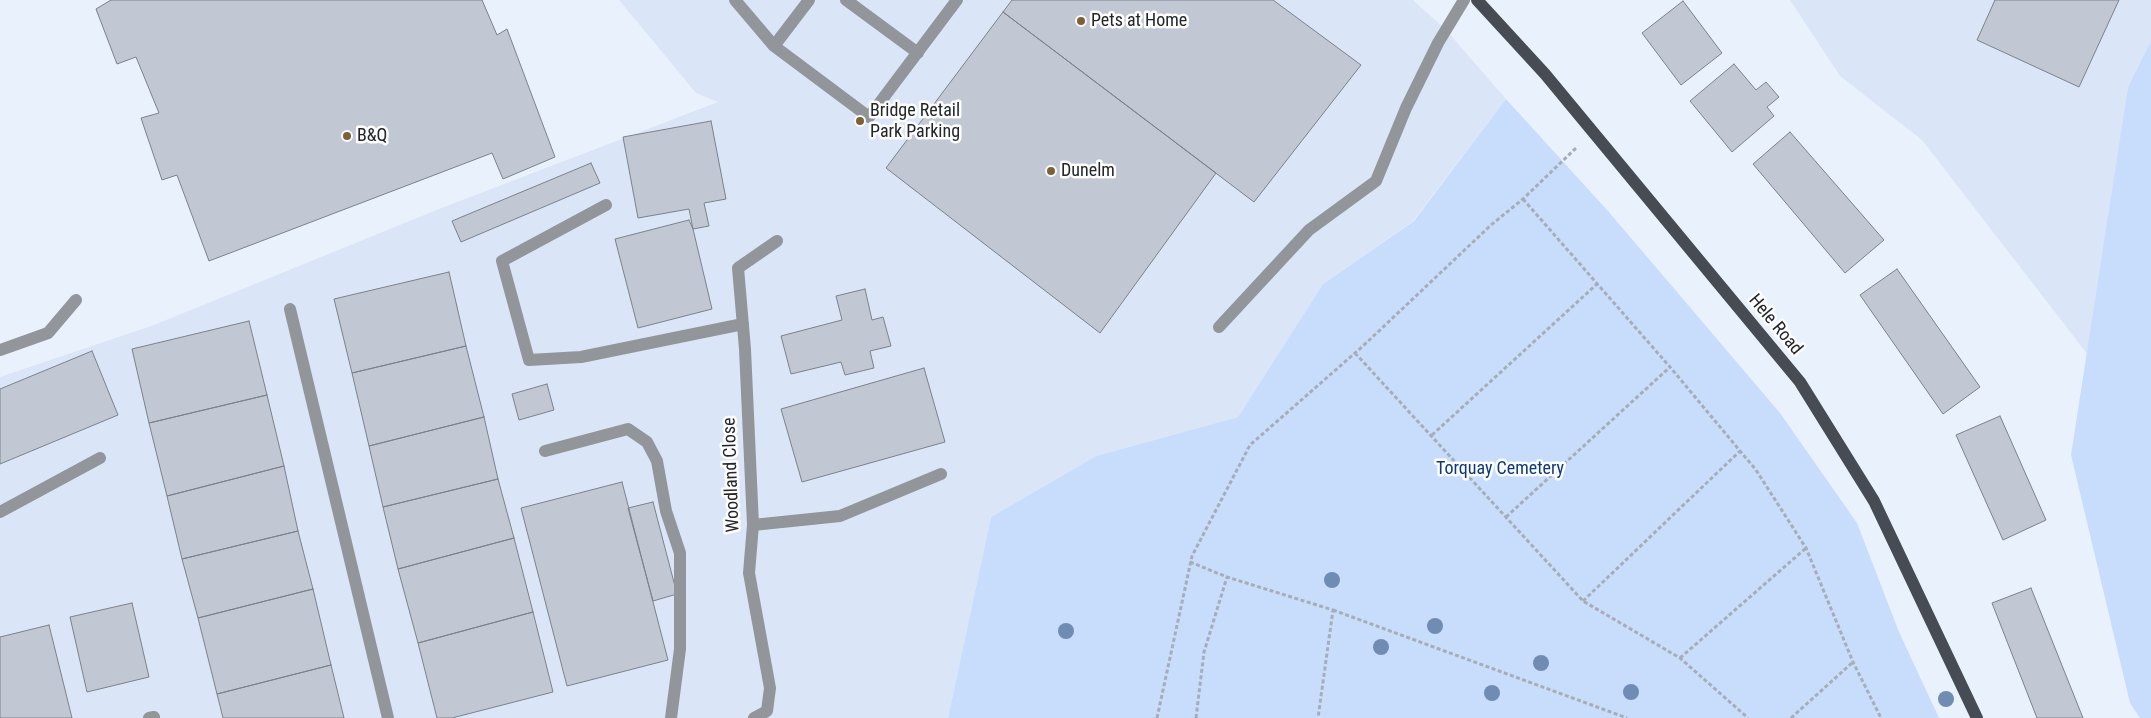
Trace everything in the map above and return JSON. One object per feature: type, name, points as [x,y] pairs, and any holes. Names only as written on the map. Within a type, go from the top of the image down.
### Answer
[{"type":"main road","name":"Hele Road","points":[[1477,0],[1545,74],[1800,382],[1874,501],[1977,718]]},
{"type":"lane","points":[[735,0],[774,46],[869,117],[957,0]]},
{"type":"lane","points":[[774,46],[809,0]]},
{"type":"lane","points":[[846,0],[918,53]]},
{"type":"lane","points":[[1219,327],[1310,230],[1376,181],[1406,108],[1438,43],[1464,0]]},
{"type":"lane","points":[[606,205],[502,261],[529,360],[581,357],[743,324]]},
{"type":"lane","name":"Woodland Close","points":[[754,718],[767,711],[770,688],[749,573],[753,525],[743,324],[738,268],[777,241]]},
{"type":"lane","points":[[0,350],[48,333],[76,300]]},
{"type":"lane","points":[[290,309],[388,718]]},
{"type":"lane","points":[[545,450],[628,429],[647,442],[657,461],[666,511],[680,553],[680,649],[671,718]]},
{"type":"lane","points":[[0,512],[100,458]]},
{"type":"lane","points":[[753,525],[840,516],[941,474]]},
{"type":"path","points":[[1157,718],[1190,562],[1250,445],[1355,353],[1490,225],[1523,199],[1594,133]]},
{"type":"path","points":[[1523,199],[1670,367],[1756,470],[1806,548],[1853,662],[1881,718]]},
{"type":"path","points":[[1432,435],[1597,284]]},
{"type":"path","points":[[1355,353],[1582,601],[1680,658],[1748,718]]},
{"type":"path","points":[[1506,517],[1670,367]]},
{"type":"path","points":[[1582,601],[1740,451]]},
{"type":"path","points":[[1680,658],[1806,548]]},
{"type":"path","points":[[1190,562],[1227,577],[1333,610],[1627,718]]},
{"type":"path","points":[[1196,718],[1204,652],[1227,577]]},
{"type":"path","points":[[1318,718],[1333,610]]},
{"type":"path","points":[[1791,718],[1853,662]]},
{"type":"shaded area","points":[[619,0],[1413,0],[1446,30],[1506,99],[1413,221],[1323,284],[1238,417],[1096,456],[991,517],[948,718],[0,718],[0,377],[154,325],[439,209],[718,102],[696,93]]},
{"type":"shaded area","points":[[1790,0],[2151,0],[2151,41],[2128,87],[2088,355],[1922,140],[1840,76]]},
{"type":"green space","points":[[2151,41],[2151,718],[2140,718],[2130,703],[2071,455],[2128,87]]},
{"type":"green space","name":"Torquay Cemetery","points":[[1506,99],[1608,211],[1780,413],[1857,523],[1899,632],[1939,718],[948,718],[991,517],[1096,456],[1238,417],[1323,284],[1414,221]]},
{"type":"building","name":"B&Q","points":[[111,0],[482,0],[497,35],[507,29],[555,157],[503,179],[492,153],[209,261],[177,175],[162,180],[141,118],[159,113],[136,57],[117,64],[96,9]]},
{"type":"building","points":[[1012,0],[1273,0],[1361,65],[1254,202],[1003,12]]},
{"type":"building","points":[[1995,0],[2119,0],[2079,87],[1977,40]]},
{"type":"building","points":[[1683,1],[1722,53],[1681,85],[1642,33]]},
{"type":"building","name":"Dunelm","points":[[1003,12],[1216,173],[1100,333],[886,168]]},
{"type":"building","points":[[1734,64],[1756,90],[1766,82],[1779,97],[1767,107],[1774,116],[1732,152],[1690,101]]},
{"type":"building","points":[[711,121],[726,199],[704,203],[709,226],[693,229],[689,209],[638,218],[623,137]]},
{"type":"building","points":[[1790,132],[1884,240],[1845,273],[1753,164]]},
{"type":"building","points":[[591,163],[600,183],[461,242],[452,221]]},
{"type":"building","points":[[689,220],[693,229],[712,309],[638,328],[615,239]]},
{"type":"building","points":[[1897,269],[1980,387],[1943,414],[1860,295]]},
{"type":"building","points":[[449,272],[466,346],[352,373],[334,299]]},
{"type":"building","points":[[865,289],[872,320],[883,317],[891,346],[870,351],[874,368],[845,375],[841,362],[791,374],[781,336],[842,320],[836,296]]},
{"type":"building","points":[[249,321],[267,395],[149,423],[132,349]]},
{"type":"building","points":[[466,346],[484,417],[369,446],[352,373]]},
{"type":"building","points":[[92,351],[118,415],[0,464],[0,389]]},
{"type":"building","points":[[924,368],[945,442],[802,482],[781,409]]},
{"type":"building","points":[[547,384],[554,410],[519,420],[512,394]]},
{"type":"building","points":[[267,395],[284,466],[167,496],[149,423]]},
{"type":"building","points":[[2000,416],[2046,520],[2003,540],[1956,435]]},
{"type":"building","points":[[484,417],[498,479],[383,507],[369,446]]},
{"type":"building","points":[[284,466],[298,531],[182,559],[167,496]]},
{"type":"building","points":[[498,479],[514,538],[398,569],[383,507]]},
{"type":"building","points":[[622,482],[668,660],[567,686],[521,508]]},
{"type":"building","points":[[653,502],[677,594],[653,601],[628,508]]},
{"type":"building","points":[[298,531],[313,589],[198,618],[182,559]]},
{"type":"building","points":[[514,538],[533,612],[418,643],[398,569]]},
{"type":"building","points":[[2031,588],[2083,718],[2037,718],[1992,603]]},
{"type":"building","points":[[313,589],[331,665],[217,694],[198,618]]},
{"type":"building","points":[[132,603],[149,677],[87,692],[70,617]]},
{"type":"building","points":[[533,612],[553,692],[452,718],[437,718],[418,643]]},
{"type":"building","points":[[49,625],[72,718],[0,718],[0,637]]},
{"type":"building","points":[[331,665],[344,718],[223,718],[217,694]]},
{"type":"place","name":"Pets at Home","points":[[1081,21]]},
{"type":"place","name":"Bridge Retail Park Parking","points":[[860,121]]},
{"type":"place","name":"B&Q","points":[[347,136]]},
{"type":"place","name":"Dunelm","points":[[1051,171]]}]
